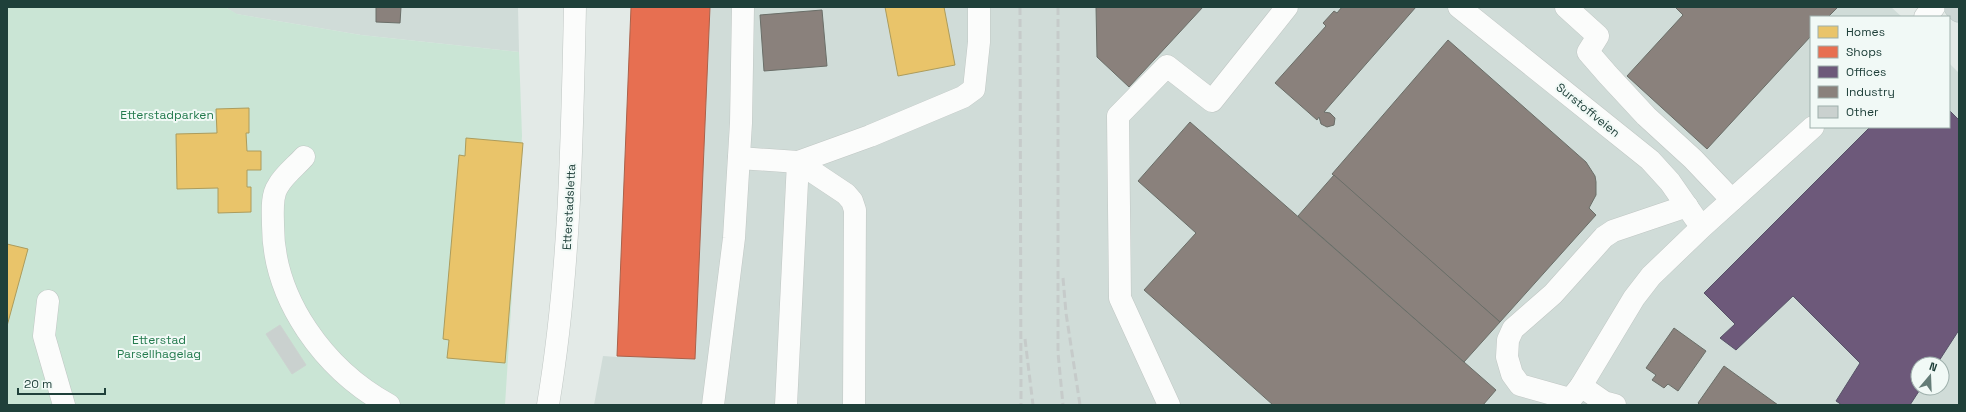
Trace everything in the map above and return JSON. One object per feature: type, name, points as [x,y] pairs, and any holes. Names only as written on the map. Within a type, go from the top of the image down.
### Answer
[{"type":"main road","points":[[1955,7],[1959,11]]},
{"type":"street","name":"Etterstadsletta","points":[[548,405],[568,246],[574,7]]},
{"type":"street","points":[[713,405],[734,238],[739,158],[743,7]]},
{"type":"street","points":[[739,158],[798,162],[880,132],[963,98],[974,88],[977,71],[979,7]]},
{"type":"street","points":[[1169,405],[1120,298],[1118,116],[1167,66],[1212,101],[1287,7]]},
{"type":"street","name":"Surstoffveien","points":[[1460,7],[1650,160],[1702,227]]},
{"type":"street","points":[[1566,7],[1598,36],[1588,52],[1608,76],[1732,200]]},
{"type":"street","points":[[1926,16],[1934,7]]},
{"type":"street","points":[[1573,397],[1634,298],[1650,276],[1812,128]]},
{"type":"street","points":[[304,157],[277,187],[273,205],[273,229],[278,265],[287,293],[303,324],[323,353],[350,380],[368,394],[389,405]]},
{"type":"street","points":[[786,405],[798,162]]},
{"type":"street","points":[[798,162],[846,194],[852,201],[855,210],[854,405]]},
{"type":"street","points":[[1615,405],[1520,385],[1512,374],[1507,357],[1508,340],[1513,329],[1553,294],[1604,237],[1613,231],[1687,206]]},
{"type":"street","points":[[48,301],[44,336],[64,405]]},
{"type":"shaded area","points":[[225,7],[518,7],[519,52],[361,35],[236,14]]},
{"type":"shaded area","points":[[632,7],[1891,7],[1901,16],[1810,16],[1810,128],[1950,128],[1950,64],[1959,73],[1959,405],[594,405],[603,356],[617,357]]},
{"type":"green space","points":[[7,7],[225,7],[237,14],[361,35],[519,52],[522,136],[505,405],[7,405]]},
{"type":"building: Homes","points":[[885,7],[944,7],[955,65],[898,76]]},
{"type":"building: Homes","points":[[249,108],[249,133],[246,133],[247,151],[261,151],[261,170],[247,170],[247,187],[251,187],[251,212],[218,213],[218,188],[177,189],[176,134],[217,133],[216,109]]},
{"type":"building: Homes","points":[[466,138],[523,143],[505,363],[447,358],[449,340],[443,339],[459,155],[465,156]]},
{"type":"building: Homes","points":[[7,244],[28,249],[7,326]]},
{"type":"building: Shops","points":[[631,7],[710,7],[695,359],[617,356]]},
{"type":"building: Offices","points":[[1950,111],[1959,120],[1959,330],[1942,356],[1910,356],[1910,396],[1916,396],[1910,405],[1842,405],[1836,401],[1860,363],[1793,296],[1736,350],[1720,338],[1735,324],[1704,293],[1869,128],[1950,128]]},
{"type":"building: Industry","points":[[376,7],[401,7],[400,23],[376,22]]},
{"type":"building: Industry","points":[[1096,7],[1203,7],[1129,87],[1097,57]]},
{"type":"building: Industry","points":[[1342,7],[1416,7],[1324,112],[1330,113],[1335,118],[1334,125],[1327,127],[1321,124],[1319,117],[1317,120],[1275,83],[1326,26],[1323,23],[1334,11],[1337,13]]},
{"type":"building: Industry","points":[[1675,7],[1838,7],[1829,16],[1810,16],[1810,37],[1707,149],[1627,76],[1683,15]]},
{"type":"building: Industry","points":[[822,10],[827,66],[764,71],[760,15]]},
{"type":"building: Industry","points":[[1448,40],[1586,162],[1595,176],[1596,195],[1589,208],[1596,215],[1500,322],[1332,174]]},
{"type":"building: Industry","points":[[1190,122],[1496,390],[1483,405],[1273,405],[1144,290],[1196,233],[1138,181]]},
{"type":"building: Industry","points":[[1334,175],[1500,322],[1464,362],[1298,216]]},
{"type":"building: Industry","points":[[1674,328],[1706,351],[1678,391],[1668,384],[1664,388],[1652,380],[1656,375],[1646,368]]},
{"type":"building: Industry","points":[[1724,366],[1778,405],[1700,405],[1698,403]]},
{"type":"building: Other","points":[[280,325],[306,365],[292,374],[266,334]]},
{"type":"railway","points":[[1020,7],[1021,405]]},
{"type":"railway","points":[[1058,7],[1058,353],[1063,405]]},
{"type":"railway","points":[[1063,278],[1066,313],[1080,405]]},
{"type":"railway","points":[[1025,339],[1033,405]]},
{"type":"park label","name":"Etterstadparken","points":[[167,115]]},
{"type":"park label","name":"Etterstad Parsellhagelag","points":[[159,347]]}]
